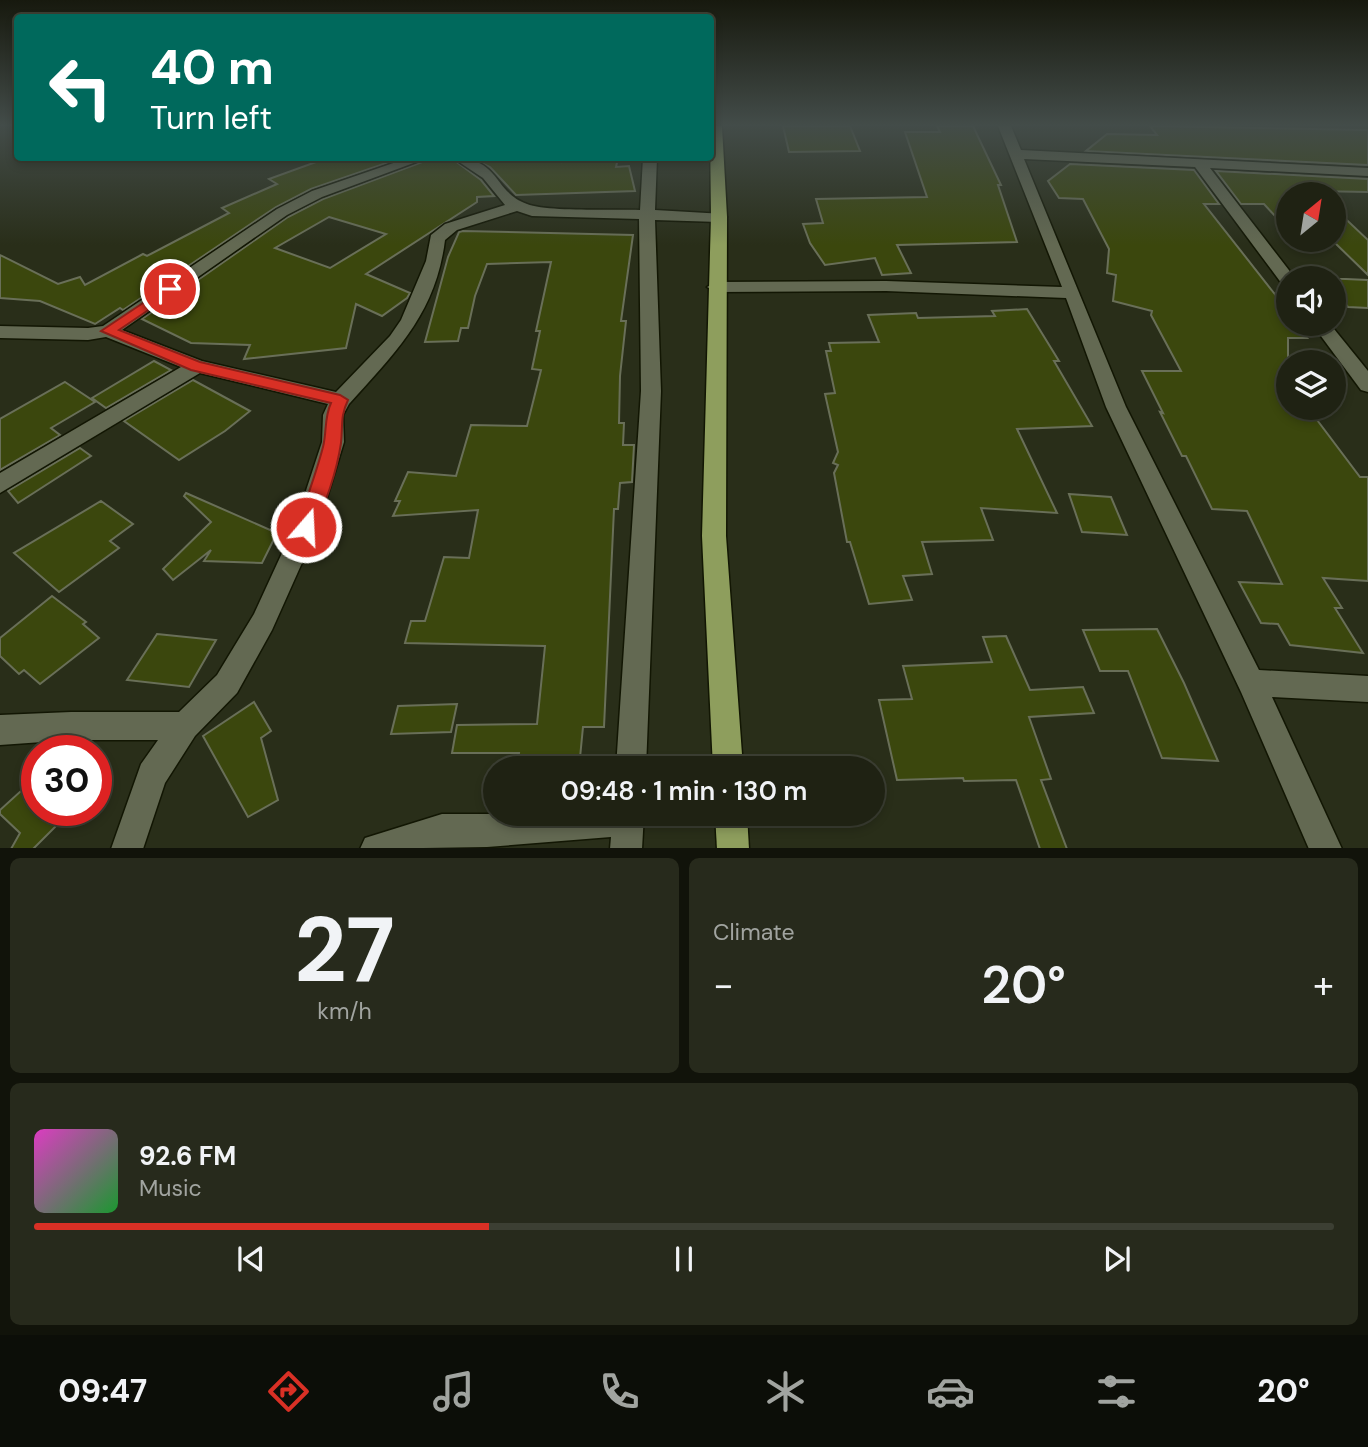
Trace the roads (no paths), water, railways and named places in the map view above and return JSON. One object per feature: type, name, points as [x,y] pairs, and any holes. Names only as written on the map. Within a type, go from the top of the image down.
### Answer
[{"type":"highway","points":[[717,166],[719,217],[714,536],[727,756]]},
{"type":"highway","points":[[731,826],[733,848]]},
{"type":"street","points":[[0,332],[88,334],[108,331],[282,212],[317,194],[398,166]]},
{"type":"street","points":[[476,166],[503,200],[514,207],[532,211],[719,217]]},
{"type":"street","points":[[632,756],[651,391],[647,214],[650,166]]},
{"type":"street","points":[[1022,166],[1116,407],[1251,683],[1326,848]]},
{"type":"street","points":[[1201,166],[1277,266]]},
{"type":"street","points":[[1259,166],[1368,172]]},
{"type":"street","points":[[127,848],[152,775],[185,726],[228,684],[263,622],[310,516],[330,452],[333,415],[340,400],[397,340],[410,320],[427,281],[434,261],[434,248],[441,232],[514,207]]},
{"type":"street","points":[[716,287],[886,286],[1073,293]]},
{"type":"street","points":[[108,331],[197,366],[340,400]]},
{"type":"street","points":[[1330,336],[1368,385]]},
{"type":"street","points":[[0,484],[197,366]]},
{"type":"street","points":[[1251,683],[1368,689]]},
{"type":"street","points":[[0,730],[71,726],[185,726]]},
{"type":"street","points":[[379,848],[442,830],[627,828]]}]
